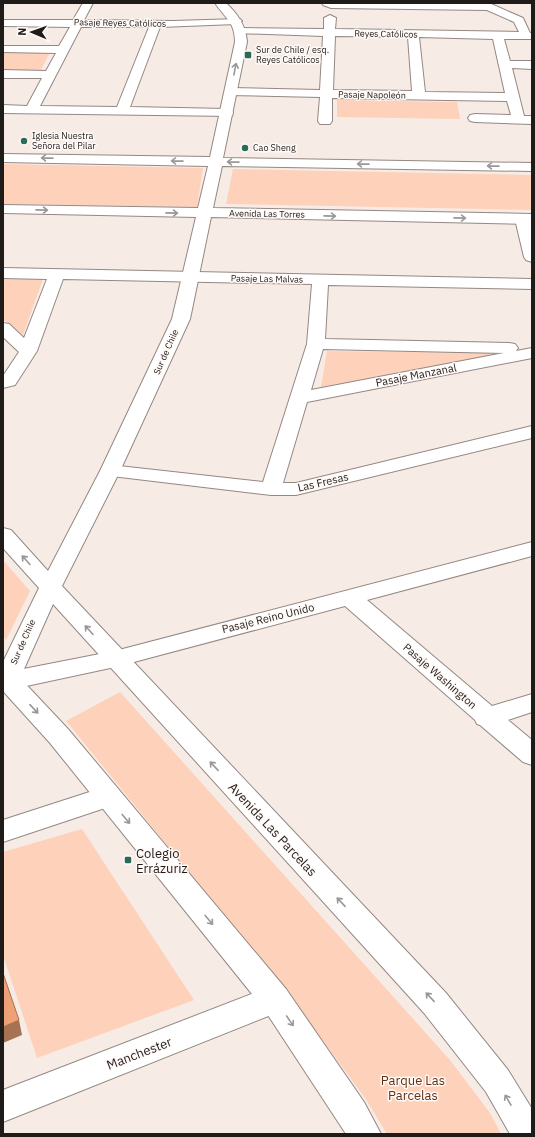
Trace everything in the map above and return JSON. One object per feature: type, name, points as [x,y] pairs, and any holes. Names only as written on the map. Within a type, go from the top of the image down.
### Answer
[{"type":"street","points":[[32,109],[88,3]]},
{"type":"street","points":[[220,3],[231,13],[238,26]]},
{"type":"street","points":[[362,5],[373,3]]},
{"type":"street","points":[[325,121],[330,33],[329,4],[484,5],[520,20],[529,36]]},
{"type":"street","name":"Pasaje Reyes Católicos","points":[[3,23],[200,24],[238,26]]},
{"type":"street","points":[[122,111],[156,24]]},
{"type":"street","name":"Reyes Católicos","points":[[238,26],[330,33],[529,36]]},
{"type":"street","name":"Sur de Chile","points":[[4,679],[50,586],[110,471],[173,339],[187,297],[227,113],[240,42],[238,26]]},
{"type":"street","points":[[413,34],[419,96]]},
{"type":"street","points":[[498,36],[518,119]]},
{"type":"street","points":[[3,49],[63,50]]},
{"type":"street","points":[[505,64],[532,65]]},
{"type":"street","points":[[3,74],[50,75]]},
{"type":"street","name":"Pasaje Napoleón","points":[[231,92],[513,98]]},
{"type":"street","points":[[3,109],[227,113]]},
{"type":"street","points":[[475,118],[532,120]]},
{"type":"street","points":[[3,158],[532,167]]},
{"type":"street","name":"Avenida Las Torres","points":[[3,210],[528,219]]},
{"type":"street","points":[[528,219],[532,257]]},
{"type":"street","name":"Pasaje Las Malvas","points":[[3,273],[532,284]]},
{"type":"street","points":[[3,383],[9,381],[28,351],[58,274]]},
{"type":"street","points":[[271,489],[316,344],[320,280]]},
{"type":"street","points":[[3,328],[28,351]]},
{"type":"street","points":[[316,344],[532,348]]},
{"type":"street","name":"Pasaje Manzanal","points":[[300,398],[532,353]]},
{"type":"street","name":"Las Fresas","points":[[110,471],[271,489],[296,489],[532,432]]},
{"type":"street","name":"Avenida Las Parcelas","points":[[3,534],[115,659],[435,1003],[497,1081],[528,1134]]},
{"type":"street","name":"Pasaje Reino Unido","points":[[4,679],[115,659],[532,549]]},
{"type":"street","name":"Pasaje Washington","points":[[349,597],[486,717],[532,755]]},
{"type":"street","points":[[4,679],[59,736],[275,999],[352,1113],[364,1134]]},
{"type":"street","points":[[486,717],[532,703]]},
{"type":"street","points":[[3,831],[108,797]]},
{"type":"street","name":"Manchester","points":[[3,1106],[275,999]]},
{"type":"green space","points":[[3,51],[50,52],[39,74],[3,73]]},
{"type":"green space","points":[[337,100],[457,102],[460,119],[337,117]]},
{"type":"green space","points":[[3,164],[203,168],[197,207],[3,204]]},
{"type":"green space","points":[[233,169],[532,175],[532,210],[226,204]]},
{"type":"green space","points":[[3,278],[43,279],[23,335],[3,319]]},
{"type":"green space","points":[[327,351],[504,353],[321,387]]},
{"type":"green space","points":[[3,560],[30,591],[6,640],[3,636]]},
{"type":"green space","name":"Parque Las Parcelas","points":[[120,692],[450,1060],[490,1113],[501,1134],[387,1134],[367,1101],[294,1001],[66,721]]},
{"type":"green space","points":[[82,829],[194,1000],[37,1058],[3,955],[3,852]]},
{"type":"building","points":[[3,973],[19,1020],[3,1027]]},
{"type":"place","name":"Sur de Chile / esq. Reyes Católicos","points":[[248,55]]},
{"type":"place","name":"Iglesia Nuestra Señora del Pilar","points":[[24,141]]},
{"type":"place","name":"Cao Sheng","points":[[245,148]]},
{"type":"place","name":"Colegio Errázuriz","points":[[128,860]]}]
